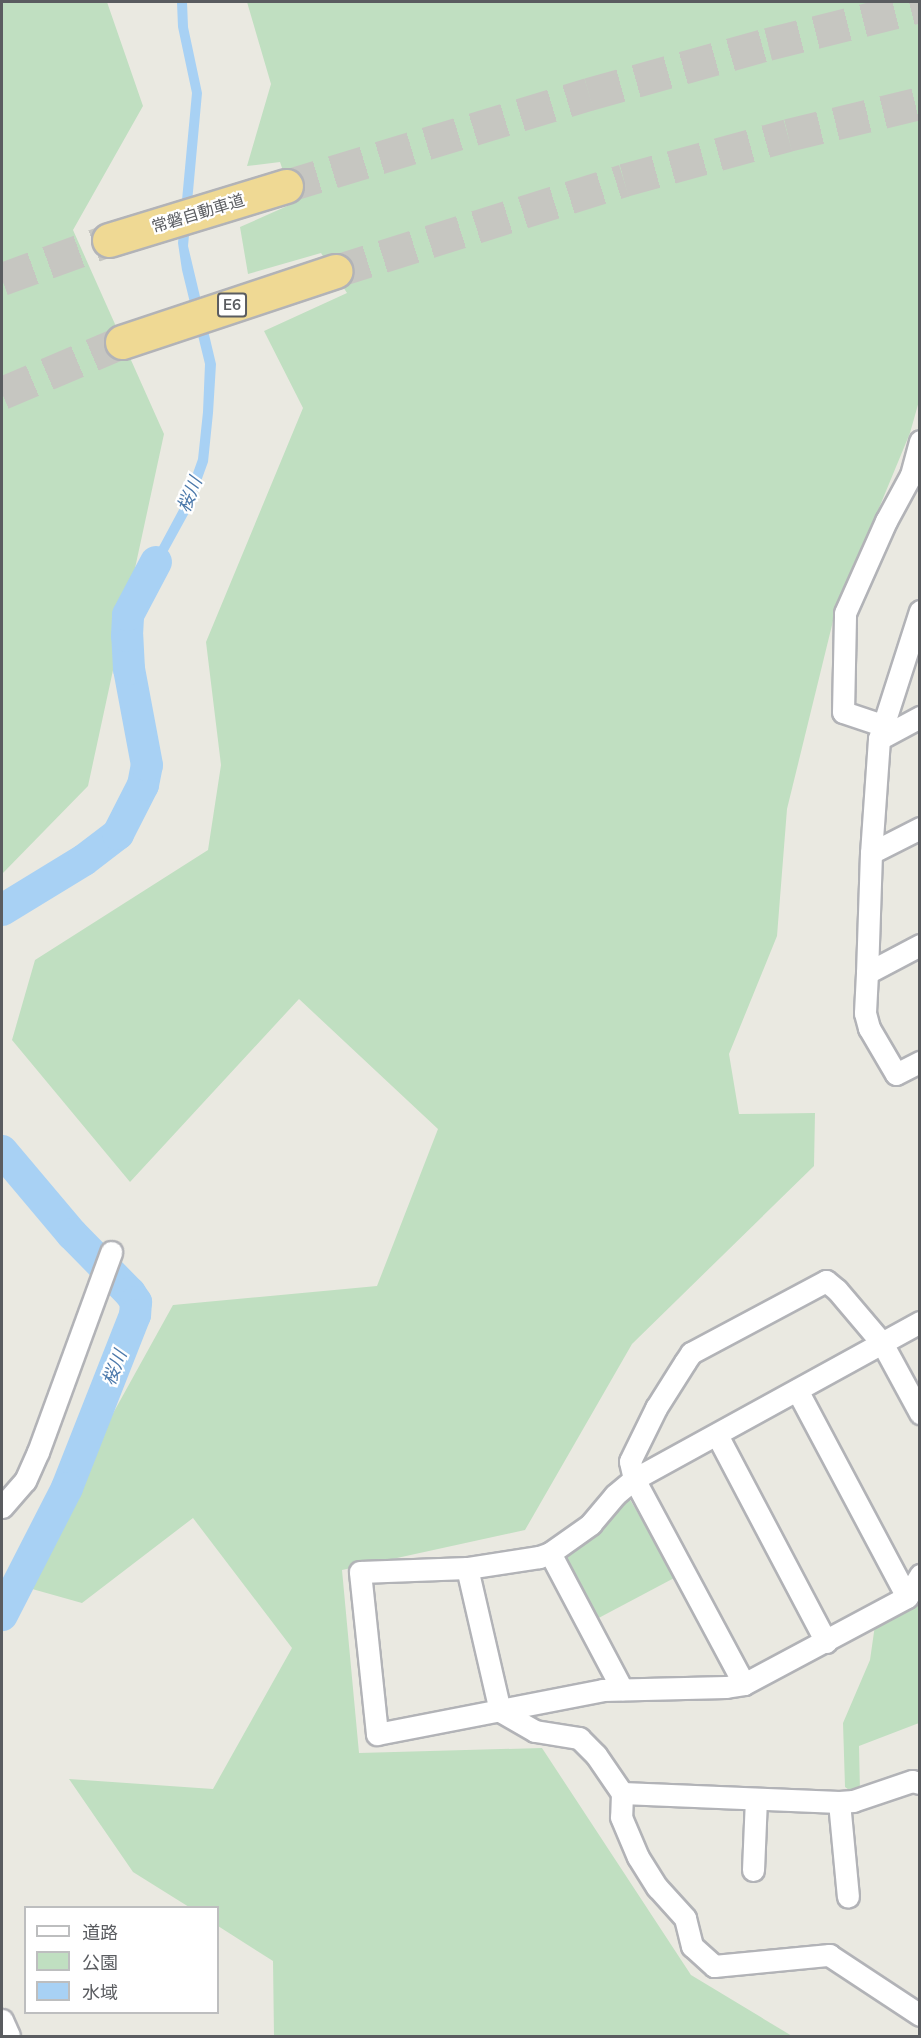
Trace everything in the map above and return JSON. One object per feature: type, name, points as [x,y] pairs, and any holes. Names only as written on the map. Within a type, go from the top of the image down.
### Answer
[{"type":"highway","name":"常磐自動車道","points":[[120,236],[279,188]]},
{"type":"highway","name":"E6","points":[[132,339],[329,273]]},
{"type":"street","points":[[920,441],[911,475],[886,520],[845,613],[843,712],[880,732],[920,717]]},
{"type":"street","points":[[920,611],[880,732],[871,854],[865,1013],[869,1028],[896,1074],[920,1062]]},
{"type":"street","points":[[871,854],[920,828]]},
{"type":"street","points":[[867,973],[920,945]]},
{"type":"street","points":[[2,1507],[25,1480],[38,1452],[111,1252]]},
{"type":"street","points":[[744,1684],[634,1479],[630,1461],[656,1408],[691,1353],[826,1281],[858,1313],[882,1343],[920,1413]]},
{"type":"street","points":[[920,1322],[634,1479],[615,1495],[591,1524],[550,1553],[539,1557],[467,1568],[360,1572],[377,1734],[622,1689],[726,1687],[744,1684],[907,1597],[920,1575]]},
{"type":"street","points":[[797,1390],[907,1597]]},
{"type":"street","points":[[717,1435],[826,1642]]},
{"type":"street","points":[[550,1553],[622,1689]]},
{"type":"street","points":[[467,1568],[500,1711],[535,1731],[579,1738],[596,1755],[622,1793],[621,1817],[638,1857],[657,1887],[685,1918],[692,1946],[714,1966],[830,1955],[918,2010]]},
{"type":"street","points":[[622,1793],[839,1802],[854,1801],[912,1781],[920,1783]]},
{"type":"street","points":[[753,1870],[756,1799]]},
{"type":"street","points":[[839,1802],[848,1897]]},
{"type":"street","points":[[2,2020],[9,2037]]},
{"type":"green space","points":[[2,2],[107,2],[143,106],[73,230],[164,434],[88,786],[2,874]]},
{"type":"green space","points":[[247,2],[919,2],[919,401],[910,433],[834,617],[787,809],[777,936],[729,1054],[739,1114],[815,1113],[814,1166],[632,1344],[525,1530],[342,1570],[359,1753],[542,1748],[691,1975],[792,2036],[274,2036],[273,1961],[219,1927],[219,1906],[187,1906],[133,1872],[69,1779],[213,1789],[292,1648],[193,1518],[82,1603],[18,1585],[173,1305],[377,1286],[438,1129],[299,999],[130,1182],[12,1040],[35,960],[208,850],[221,765],[206,642],[303,408],[264,331],[347,293],[321,253],[248,274],[240,227],[294,203],[280,162],[247,166],[271,84]]},
{"type":"green space","points":[[629,1498],[676,1577],[593,1621],[562,1562],[564,1554],[615,1503]]},
{"type":"green space","points":[[919,1601],[919,1723],[859,1746],[860,1791],[852,1792],[845,1787],[843,1723],[870,1660],[875,1625],[916,1606]]},
{"type":"water","points":[[177,2],[187,2],[188,27],[202,93],[188,246],[216,364],[208,462],[191,509],[141,600],[131,599],[182,504],[198,459],[203,412],[205,364],[182,270],[178,243],[192,93],[178,27]]},
{"type":"waterway","name":"桜川","points":[[2,910],[84,860],[118,834],[143,785],[147,765],[129,669],[128,615],[156,562]]},
{"type":"waterway","name":"桜川","points":[[2,1151],[72,1234],[136,1302],[135,1315],[67,1488],[2,1615]]},
{"type":"tunnel","points":[[286,186],[589,94],[768,44],[920,6]]},
{"type":"tunnel","points":[[336,271],[624,180],[788,135],[920,103]]},
{"type":"tunnel","points":[[2,279],[109,240]]},
{"type":"tunnel","points":[[2,393],[122,342]]}]
